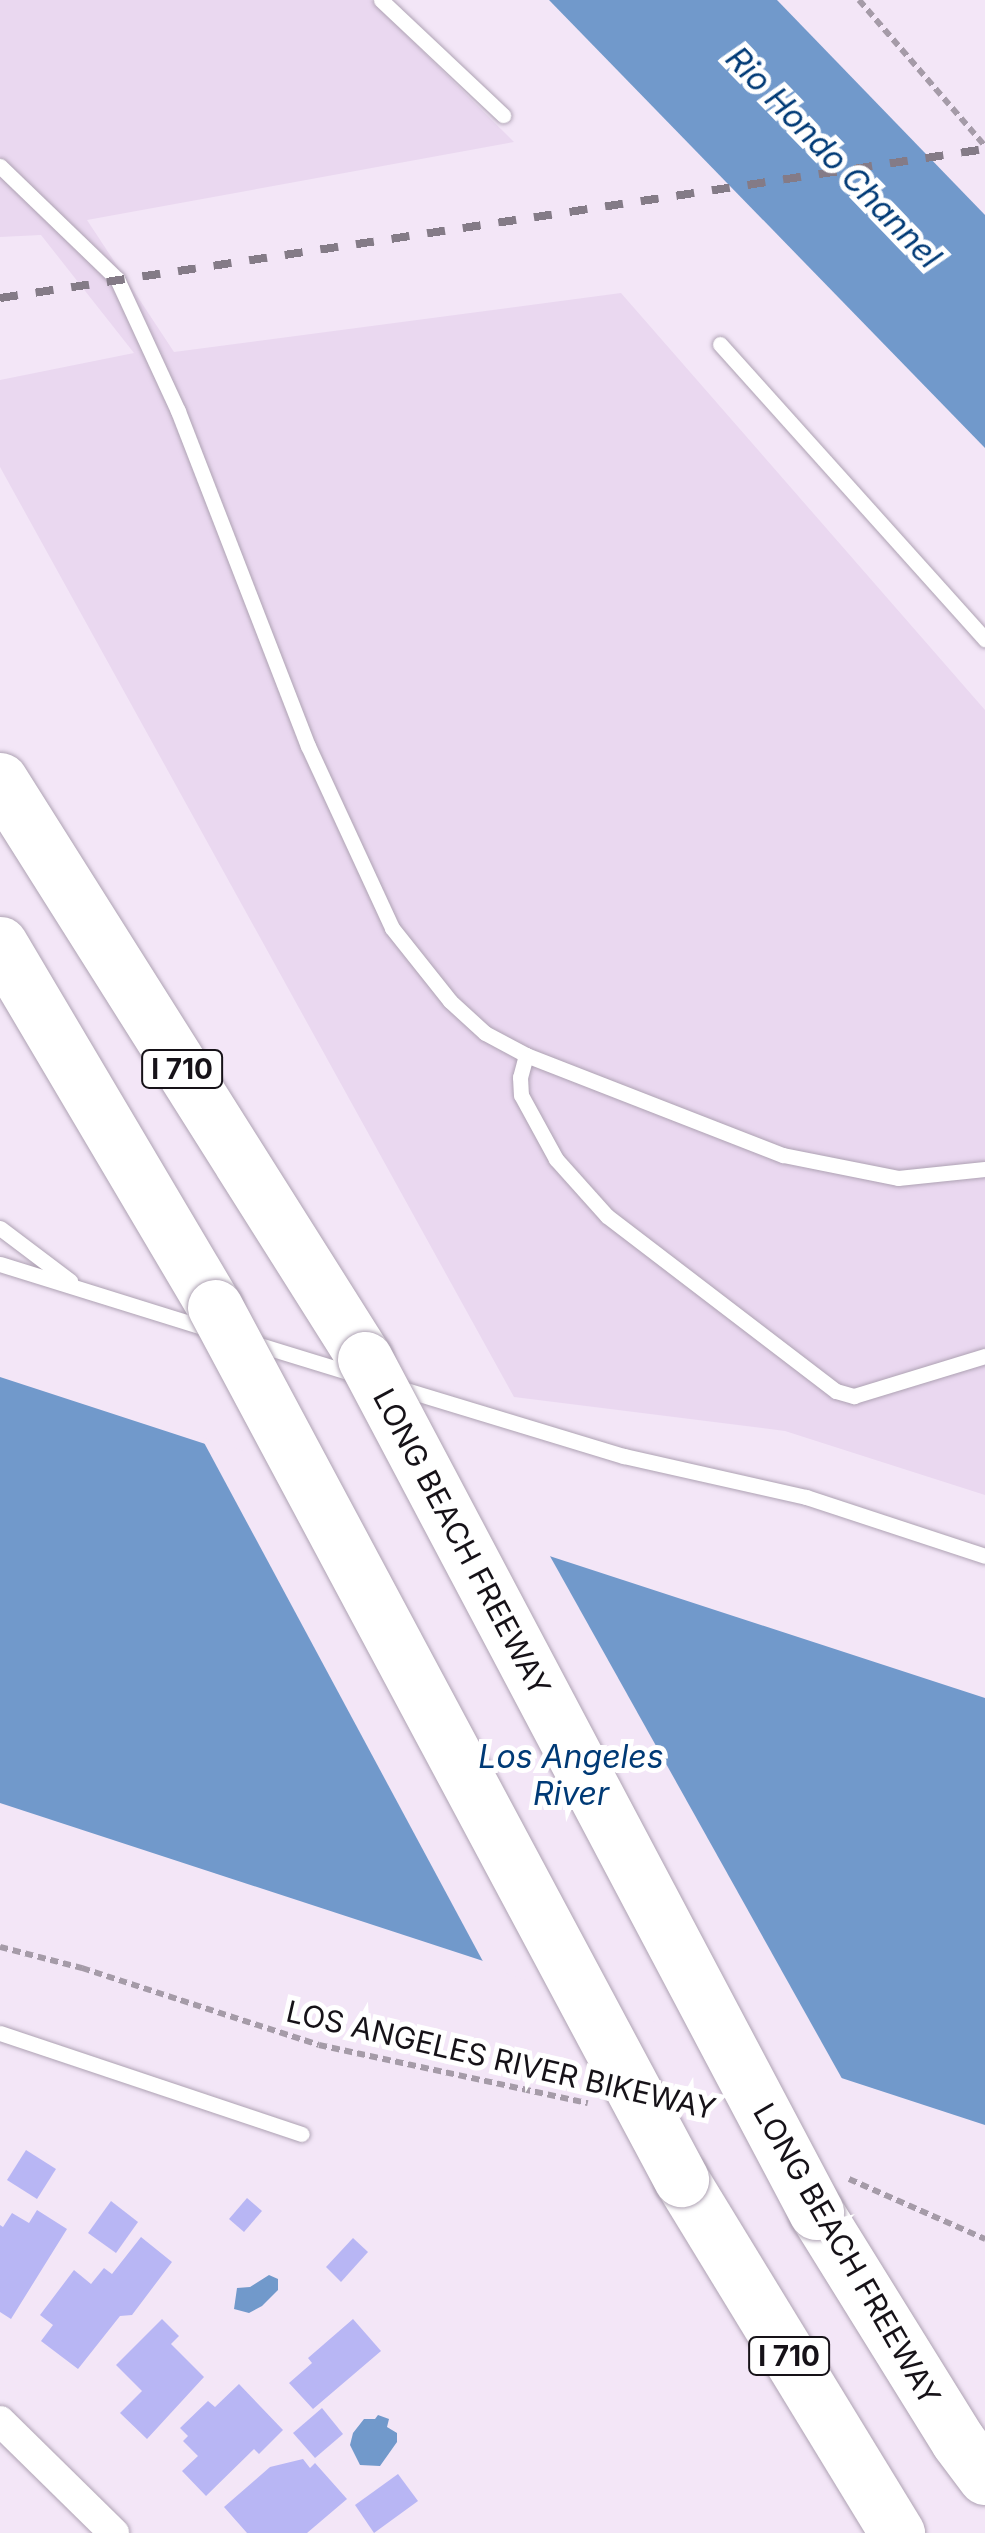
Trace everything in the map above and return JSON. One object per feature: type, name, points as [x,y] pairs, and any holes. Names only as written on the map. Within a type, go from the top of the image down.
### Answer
[{"type":"highway","name":"LONG BEACH FREEWAY","points":[[0,780],[365,1359],[827,2194],[958,2441],[985,2477]]},
{"type":"highway","name":"I 710","points":[[0,944],[215,1308],[681,2179],[897,2533]]},
{"type":"street","points":[[0,2421],[114,2533]]},
{"type":"lane","points":[[381,0],[502,115]]},
{"type":"lane","points":[[0,166],[117,279],[178,412],[308,746],[392,928],[450,1000],[485,1033],[526,1055],[783,1155],[898,1178],[985,1168]]},
{"type":"lane","points":[[720,344],[985,639]]},
{"type":"lane","points":[[526,1055],[520,1077],[521,1096],[556,1160],[608,1216],[836,1392],[854,1396],[985,1356]]},
{"type":"lane","points":[[0,1228],[81,1290]]},
{"type":"lane","points":[[0,1264],[624,1456],[806,1496],[985,1556]]},
{"type":"lane","points":[[0,2032],[302,2134]]},
{"type":"path","points":[[860,0],[985,146]]},
{"type":"path","name":"LOS ANGELES RIVER BIKEWAY","points":[[0,1947],[82,1968],[319,2045],[602,2106]]},
{"type":"path","points":[[827,2194],[985,2239]]},
{"type":"shaded area","points":[[0,0],[371,0],[514,142],[87,220],[174,352],[621,293],[985,710],[985,1495],[785,1431],[514,1397],[0,467],[0,380],[134,353],[41,235],[0,237]]},
{"type":"water","name":"Rio Hondo Channel","points":[[549,0],[777,0],[985,215],[985,448]]},
{"type":"water","name":"Los Angeles River","points":[[0,1377],[985,1698],[985,2125],[0,1803]]},
{"type":"water","points":[[269,2275],[278,2279],[278,2290],[262,2306],[249,2313],[234,2309],[237,2288],[250,2287]]},
{"type":"water","points":[[378,2415],[389,2419],[387,2427],[397,2433],[397,2442],[380,2466],[360,2465],[350,2445],[353,2433],[364,2419],[375,2419]]},
{"type":"pier","points":[[201,1437],[546,1549],[845,2084],[486,1967]]},
{"type":"building","points":[[26,2150],[56,2169],[37,2199],[7,2180]]},
{"type":"building","points":[[247,2198],[262,2211],[244,2232],[229,2219]]},
{"type":"building","points":[[111,2201],[138,2222],[116,2253],[88,2233]]},
{"type":"building","points":[[37,2210],[67,2229],[11,2319],[0,2312],[0,2225],[3,2227],[12,2213],[29,2223]]},
{"type":"building","points":[[141,2237],[172,2262],[132,2315],[120,2316],[78,2369],[41,2341],[53,2325],[40,2315],[74,2270],[91,2284],[104,2268],[112,2274]]},
{"type":"building","points":[[353,2238],[368,2252],[341,2282],[326,2267]]},
{"type":"building","points":[[162,2319],[179,2336],[171,2344],[204,2377],[147,2439],[120,2413],[142,2391],[116,2365]]},
{"type":"building","points":[[353,2319],[381,2351],[313,2409],[289,2383],[312,2363],[308,2358]]},
{"type":"building","points":[[239,2384],[283,2430],[259,2454],[254,2449],[206,2496],[182,2471],[198,2456],[183,2441],[188,2436],[180,2428],[208,2401],[215,2407]]},
{"type":"building","points":[[322,2408],[343,2434],[315,2458],[293,2433]]},
{"type":"building","points":[[303,2459],[310,2468],[315,2463],[347,2499],[307,2533],[247,2533],[224,2507],[270,2467]]},
{"type":"building","points":[[398,2474],[418,2501],[374,2533],[355,2505]]},
{"type":"railway","points":[[0,298],[985,149]]}]
